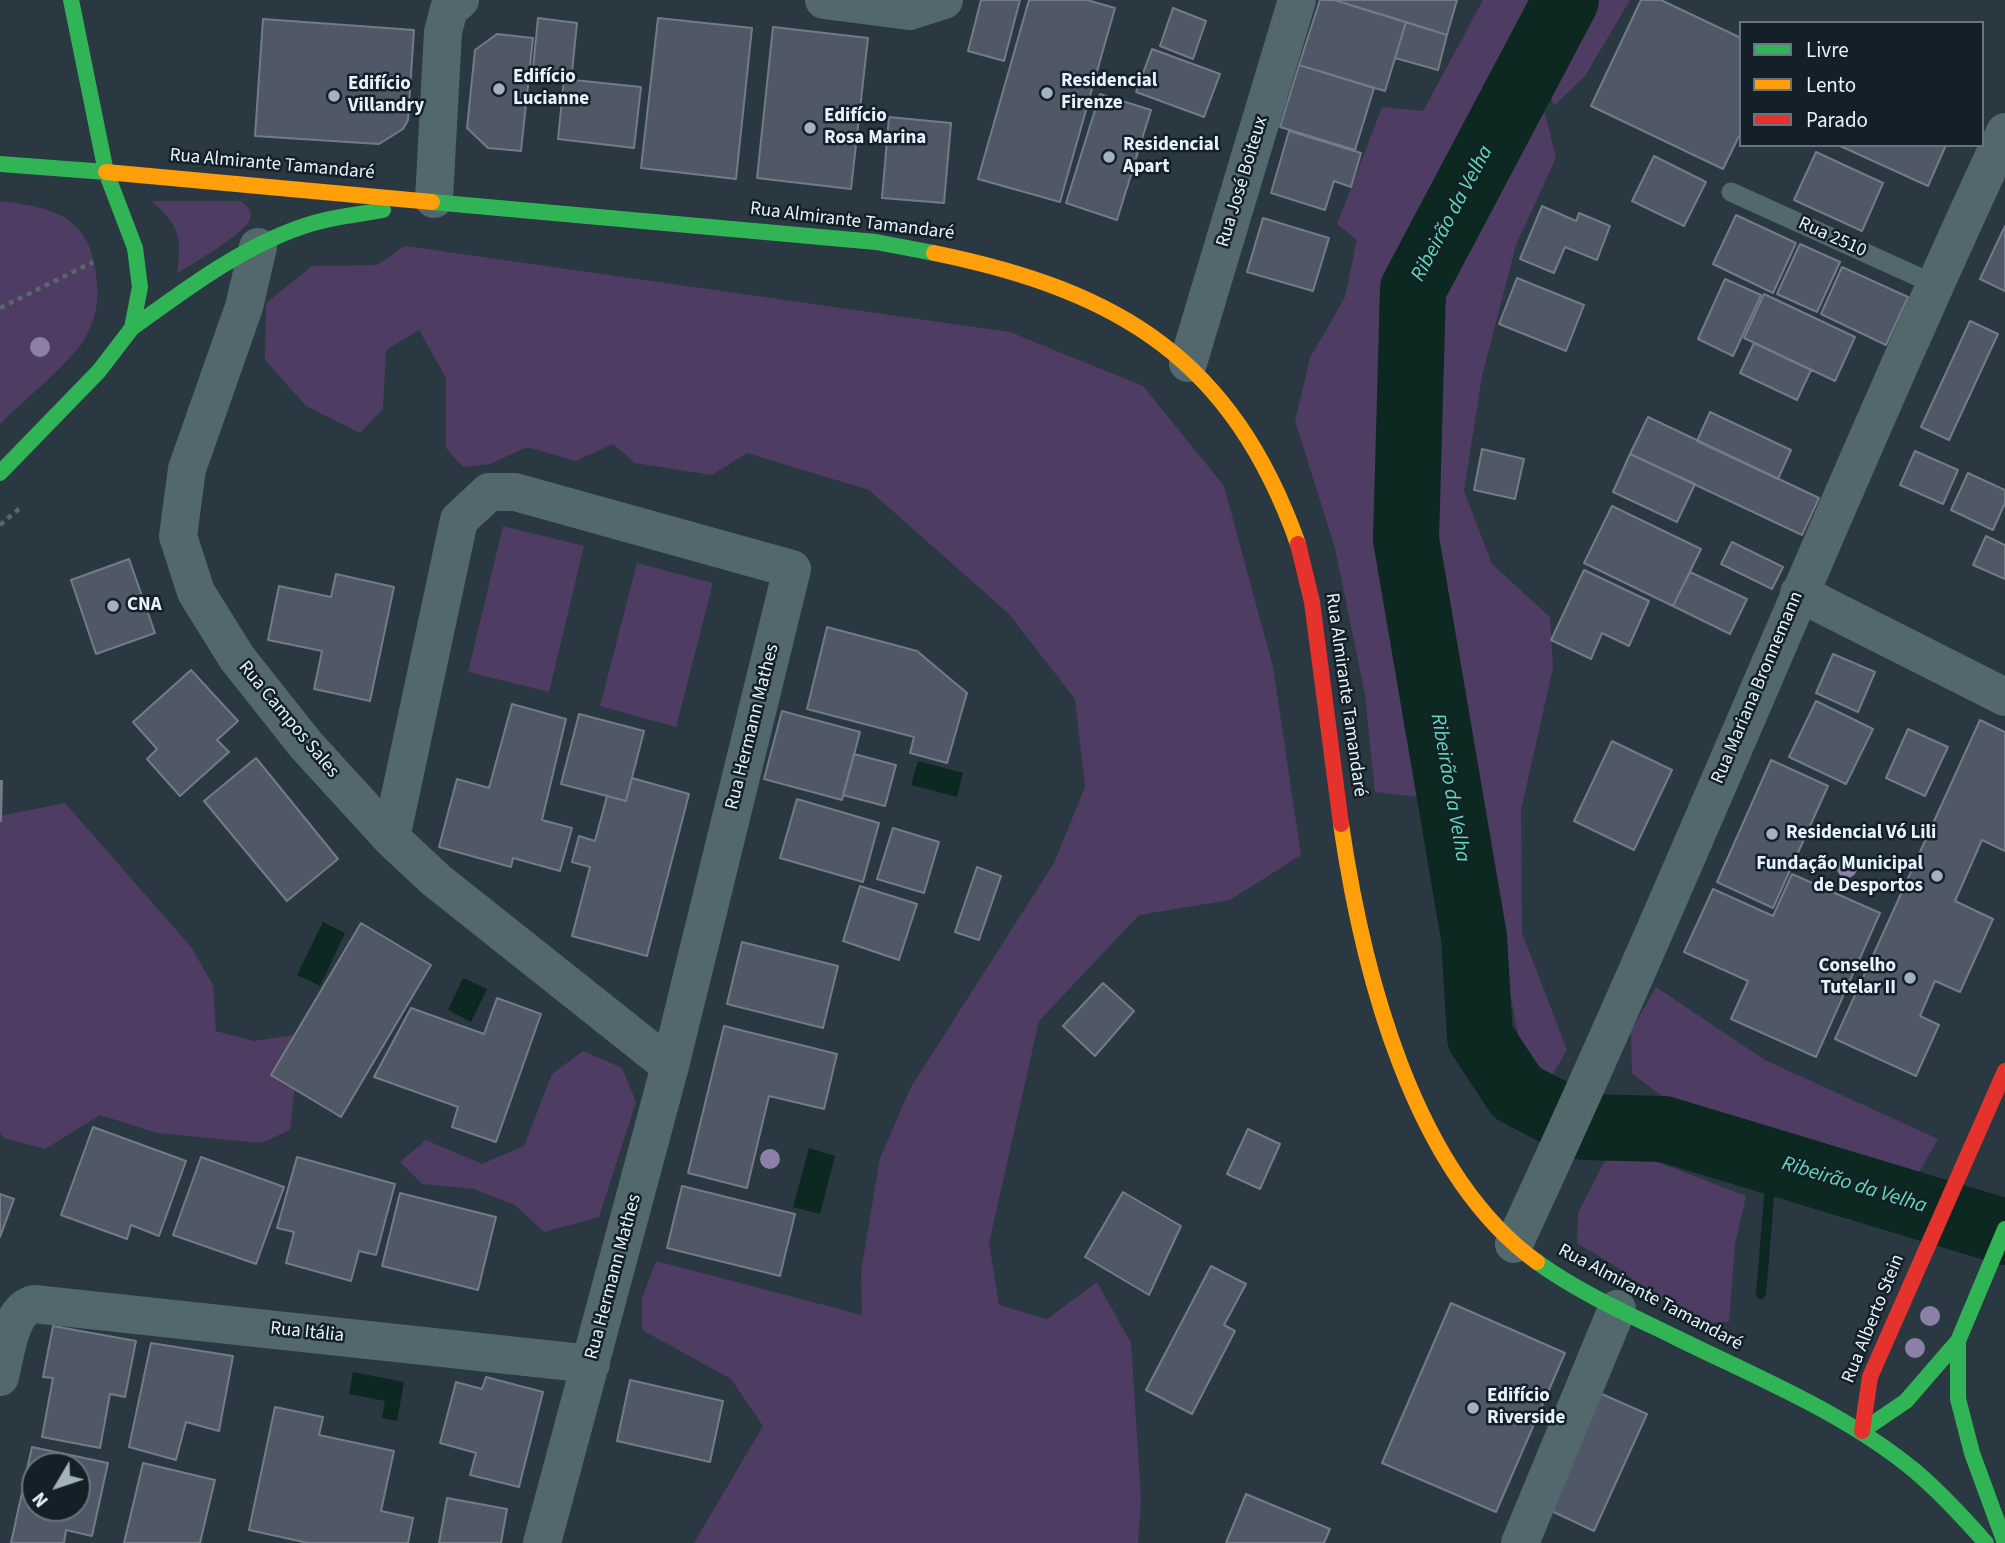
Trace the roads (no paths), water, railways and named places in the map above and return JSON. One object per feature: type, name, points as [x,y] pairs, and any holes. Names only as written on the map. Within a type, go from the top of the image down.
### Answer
[{"type":"main road","points":[[0,473],[99,371],[132,328],[140,287],[135,248],[106,172],[71,0]]},
{"type":"main road","name":"Rua Almirante Tamandaré","points":[[0,164],[434,200],[876,242],[969,258],[1041,280],[1119,314],[1188,363],[1240,430],[1285,503],[1308,582],[1361,942],[1398,1056],[1422,1112],[1459,1176],[1514,1244],[1617,1309],[1862,1431],[1912,1466],[1965,1516],[1986,1543]]},
{"type":"main road","points":[[257,185],[264,202]]},
{"type":"main road","name":"Rua Almirante Tamandaré","points":[[132,328],[262,235],[290,231],[330,218],[434,200]]},
{"type":"main road","name":"Rua Alberto Stein","points":[[1862,1431],[1870,1377],[1960,1167],[1989,1120],[2005,1071]]},
{"type":"main road","points":[[1862,1431],[1906,1401],[1958,1340],[2005,1229]]},
{"type":"main road","points":[[1958,1340],[1958,1399],[1972,1453],[2005,1543]]},
{"type":"street","points":[[434,200],[443,32],[449,9],[460,0]]},
{"type":"street","points":[[824,0],[909,11],[944,0]]},
{"type":"street","name":"Rua José Boiteux","points":[[1188,363],[1297,0]]},
{"type":"street","name":"Rua Mariana Bronnemann","points":[[1514,1244],[1640,965],[1934,284],[2005,132]]},
{"type":"street","name":"Rua Campos Sales","points":[[262,235],[244,307],[187,468],[177,536],[196,592],[237,658],[306,745],[391,838],[436,880],[670,1066]]},
{"type":"street","name":"Rua Hermann Mathes","points":[[391,838],[459,520],[489,492],[515,492],[792,569],[670,1066],[542,1543]]},
{"type":"street","points":[[1799,593],[2005,697]]},
{"type":"street","name":"Rua Itália","points":[[0,1377],[17,1315],[25,1306],[34,1304],[591,1364]]},
{"type":"street","points":[[1520,1543],[1617,1309]]},
{"type":"lane","name":"Rua 2510","points":[[1731,192],[1934,284]]},
{"type":"waterway","name":"Ribeirão da Velha","points":[[1566,0],[1413,289],[1406,539],[1474,937],[1480,1037],[1517,1093],[1583,1127],[1664,1129],[2005,1232]]},
{"type":"waterway","points":[[1761,1294],[1772,1162]]},
{"type":"place","name":"Edifício Lucianne","points":[[499,89]]},
{"type":"place","name":"Residencial Firenze","points":[[1047,93]]},
{"type":"place","name":"Edifício Villandry","points":[[334,96]]},
{"type":"place","name":"Edifício Rosa Marina","points":[[810,128]]},
{"type":"place","name":"Residencial Apart","points":[[1109,157]]},
{"type":"place","name":"CNA","points":[[113,606]]},
{"type":"place","name":"Residencial Vó Lili","points":[[1772,834]]},
{"type":"place","name":"Fundação Municipal de Desportos","points":[[1937,876]]},
{"type":"place","name":"Conselho Tutelar II","points":[[1910,978]]},
{"type":"place","name":"Edifício Riverside","points":[[1473,1408]]}]
